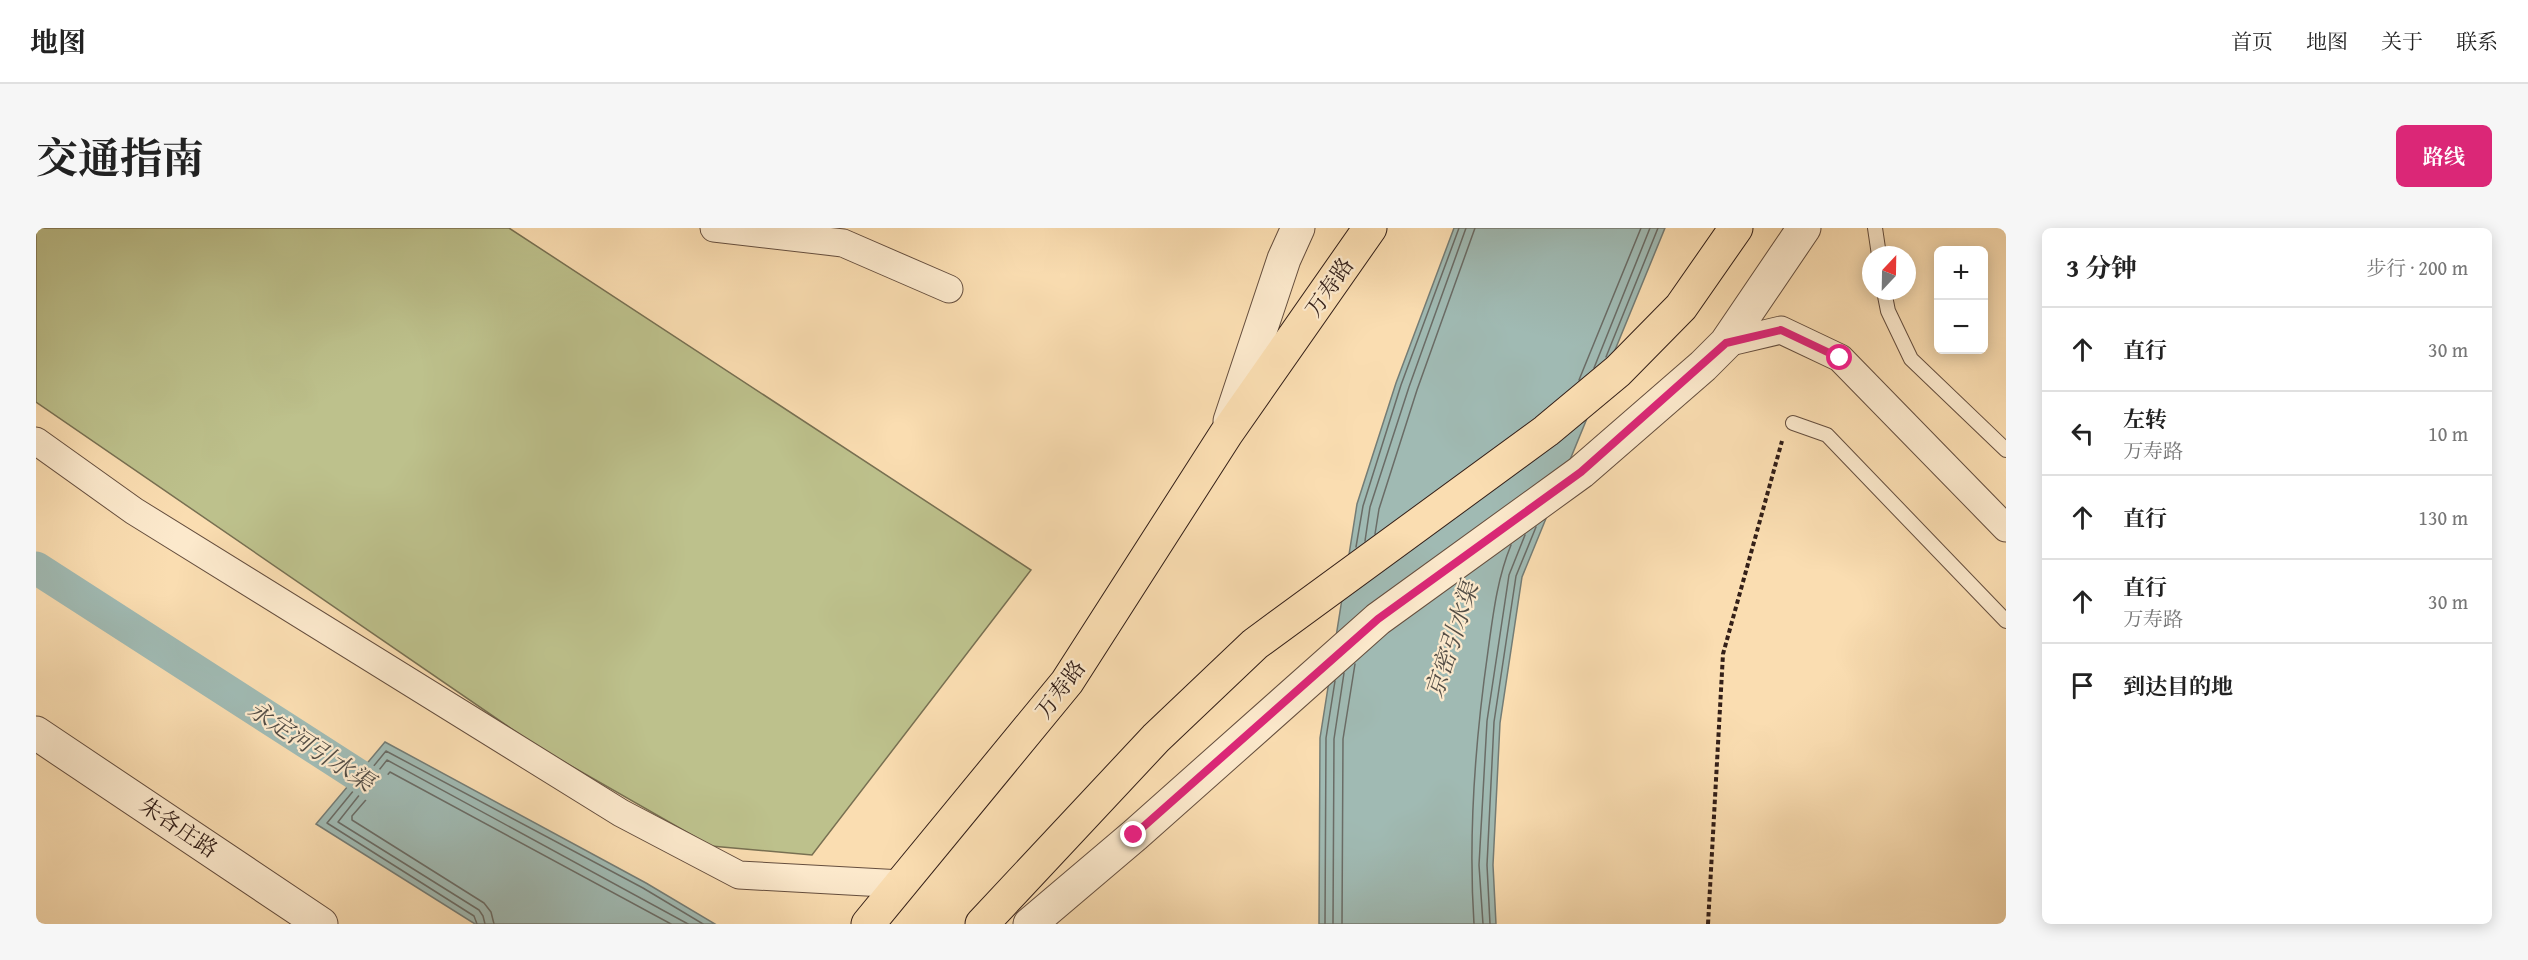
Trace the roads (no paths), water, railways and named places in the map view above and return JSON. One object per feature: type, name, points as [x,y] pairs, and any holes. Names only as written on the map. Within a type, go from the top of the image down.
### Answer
[{"type":"highway","name":"万寿路","points":[[868,924],[1067,682],[1226,434],[1370,228]]},
{"type":"highway","points":[[982,924],[1156,738],[1255,644],[1546,431],[1618,371],[1681,307],[1736,228]]},
{"type":"street","points":[[714,228],[843,243],[949,289]]},
{"type":"street","name":"万寿路","points":[[1226,434],[1284,258],[1298,228]]},
{"type":"street","points":[[1030,924],[1378,619],[1581,472],[1703,366],[1726,343],[1804,228]]},
{"type":"street","points":[[1726,343],[1781,330],[1840,358],[2006,528]]},
{"type":"street","points":[[36,441],[134,511],[621,813],[739,875],[902,884]]},
{"type":"street","name":"朱各庄路","points":[[36,733],[321,924]]},
{"type":"lane","points":[[1875,228],[1878,246]]},
{"type":"lane","points":[[1886,300],[1888,311],[1911,359],[2006,450]]},
{"type":"lane","points":[[1793,423],[1827,435],[2006,621]]},
{"type":"water","name":"京密引水渠","points":[[1454,228],[1665,228],[1522,577],[1500,723],[1493,865],[1496,924],[1319,924],[1320,738],[1357,504],[1396,383]]},
{"type":"water","points":[[385,742],[646,883],[715,924],[475,924],[316,824]]},
{"type":"waterway","name":"永定河引水渠","points":[[36,568],[395,799]]}]
